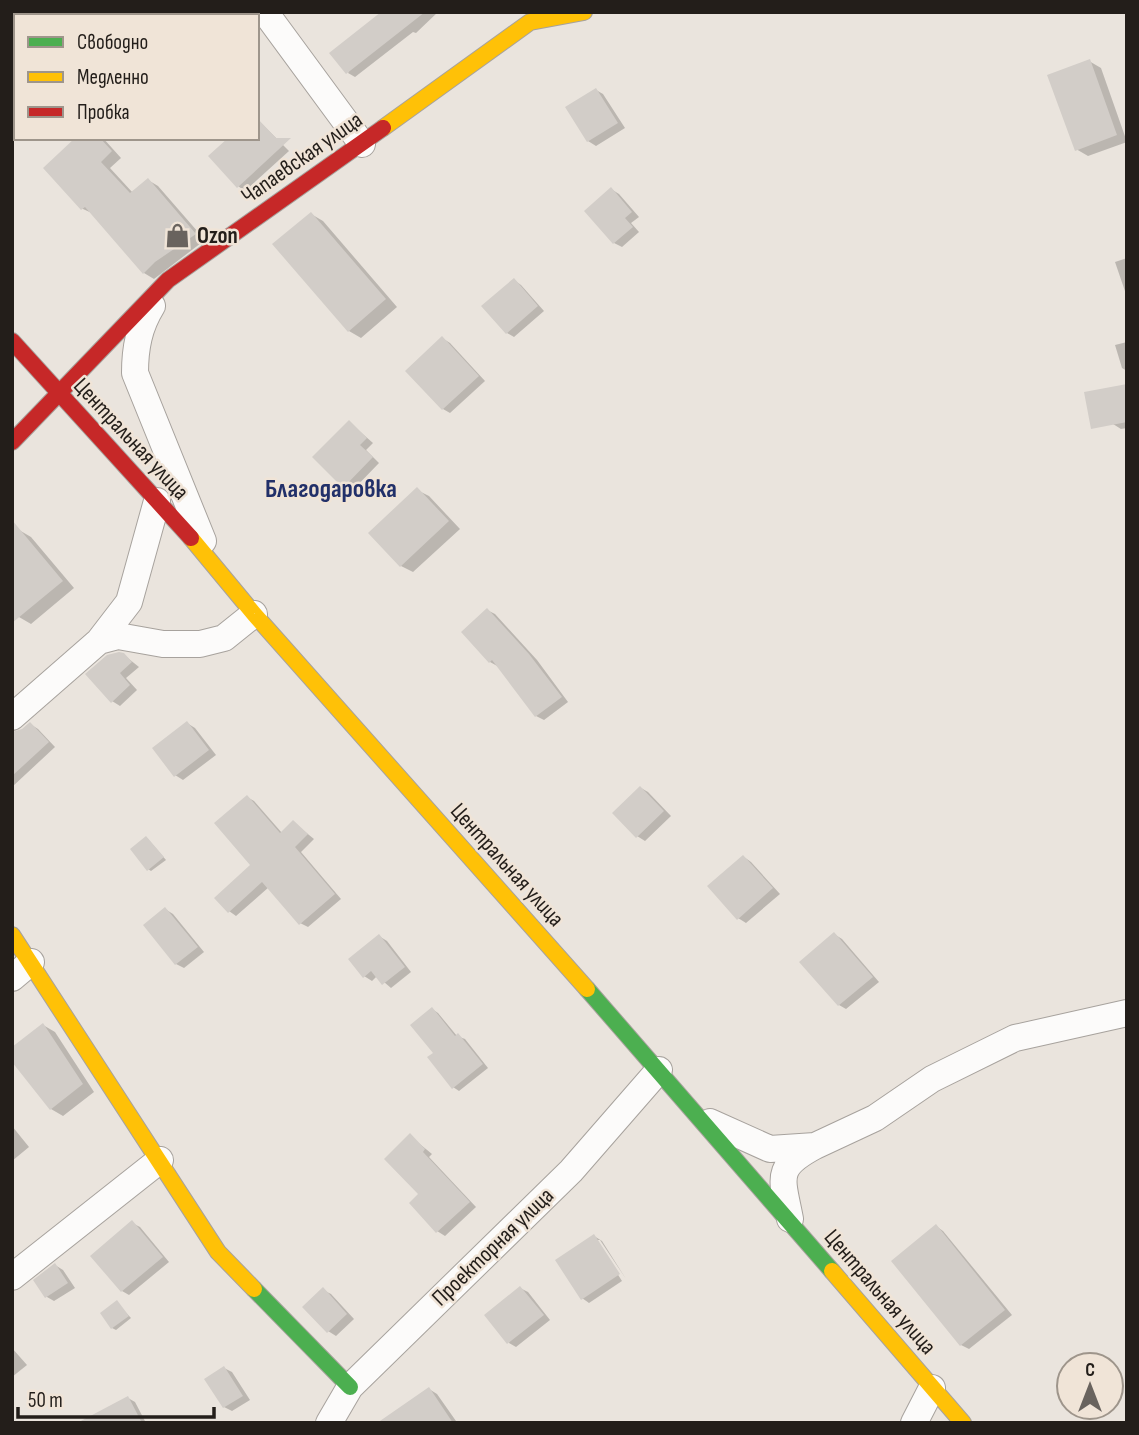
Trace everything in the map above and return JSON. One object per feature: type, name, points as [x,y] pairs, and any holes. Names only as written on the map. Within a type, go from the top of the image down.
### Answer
[{"type":"street","points":[[265,12],[362,144]]},
{"type":"street","name":"Чапаевская улица","points":[[12,442],[168,280],[362,144],[535,17],[584,12]]},
{"type":"street","points":[[168,280],[145,318],[135,349],[135,373],[210,559]]},
{"type":"street","name":"Центральная улица","points":[[12,341],[210,559],[254,614],[659,1070],[962,1423]]},
{"type":"street","points":[[12,717],[99,640],[129,602],[157,501]]},
{"type":"street","points":[[99,640],[118,636],[163,643],[200,643],[224,638],[254,614]]},
{"type":"street","points":[[12,935],[22,970],[160,1160],[218,1252],[350,1387]]},
{"type":"street","points":[[791,1224],[783,1179],[791,1160],[875,1118],[932,1079],[1015,1038],[1127,1013]]},
{"type":"street","name":"Проекторная улица","points":[[329,1423],[350,1387],[571,1171],[659,1070]]},
{"type":"street","points":[[700,1118],[770,1149],[815,1146]]},
{"type":"street","points":[[12,1277],[160,1160]]},
{"type":"street","points":[[914,1423],[932,1388]]},
{"type":"building","points":[[381,12],[425,12],[346,74],[329,53]]},
{"type":"building","points":[[1090,59],[1117,135],[1075,151],[1047,75]]},
{"type":"building","points":[[596,88],[618,123],[587,142],[565,107]]},
{"type":"building","points":[[259,120],[276,138],[291,138],[237,188],[208,156],[226,140],[259,140]]},
{"type":"building","points":[[73,140],[102,140],[112,151],[101,162],[130,193],[148,178],[196,234],[155,262],[143,274],[85,207],[81,210],[43,168]]},
{"type":"building","points":[[611,187],[632,212],[625,218],[633,227],[613,244],[584,211]]},
{"type":"building","points":[[311,212],[386,299],[348,332],[272,244]]},
{"type":"building","points":[[514,278],[538,306],[506,334],[481,306]]},
{"type":"building","points":[[442,336],[479,376],[442,410],[405,371]]},
{"type":"building","points":[[1127,384],[1127,422],[1091,429],[1084,392]]},
{"type":"building","points":[[349,420],[367,438],[360,445],[373,457],[343,488],[312,457]]},
{"type":"building","points":[[417,487],[449,521],[400,567],[368,533]]},
{"type":"building","points":[[12,520],[63,581],[12,623]]},
{"type":"building","points":[[487,608],[529,654],[562,697],[535,717],[492,660],[489,663],[461,632]]},
{"type":"building","points":[[124,653],[132,662],[120,673],[130,685],[111,703],[85,674],[107,655]]},
{"type":"building","points":[[187,721],[209,750],[174,777],[152,748]]},
{"type":"building","points":[[30,722],[49,742],[12,776],[12,732],[22,729]]},
{"type":"building","points":[[640,786],[664,811],[636,838],[612,813]]},
{"type":"building","points":[[247,795],[280,833],[293,820],[308,834],[295,847],[335,894],[299,925],[262,882],[228,913],[214,898],[250,865],[214,823]]},
{"type":"building","points":[[146,836],[164,857],[147,871],[130,849]]},
{"type":"building","points":[[743,855],[773,888],[737,920],[707,886]]},
{"type":"building","points":[[165,907],[198,947],[175,965],[143,925]]},
{"type":"building","points":[[834,932],[873,977],[838,1006],[799,962]]},
{"type":"building","points":[[379,934],[405,967],[382,985],[371,971],[363,978],[348,959]]},
{"type":"building","points":[[432,1007],[455,1036],[458,1033],[483,1064],[452,1089],[427,1057],[433,1053],[410,1025]]},
{"type":"building","points":[[43,1023],[83,1084],[50,1110],[12,1062],[12,1047]]},
{"type":"building","points":[[410,1133],[425,1149],[423,1152],[470,1202],[436,1233],[409,1203],[418,1194],[384,1159]]},
{"type":"building","points":[[132,1220],[163,1257],[121,1292],[90,1256]]},
{"type":"building","points":[[936,1224],[1005,1310],[960,1346],[891,1261]]},
{"type":"building","points":[[594,1234],[620,1274],[581,1300],[555,1260]]},
{"type":"building","points":[[55,1263],[68,1283],[45,1298],[33,1280]]},
{"type":"building","points":[[520,1286],[544,1315],[507,1344],[484,1315]]},
{"type":"building","points":[[323,1287],[347,1314],[327,1333],[302,1307]]},
{"type":"building","points":[[117,1300],[129,1316],[111,1329],[100,1313]]},
{"type":"building","points":[[224,1366],[243,1396],[223,1408],[204,1379]]},
{"type":"building","points":[[429,1387],[453,1423],[377,1423]]},
{"type":"building","points":[[128,1396],[142,1423],[77,1423]]},
{"type":"traffic: fast","points":[[587,989],[832,1271]]},
{"type":"traffic: fast","points":[[254,1289],[350,1387]]},
{"type":"traffic: slow","points":[[383,128],[530,22],[584,12]]},
{"type":"traffic: slow","points":[[191,538],[254,614],[587,989]]},
{"type":"traffic: slow","points":[[12,935],[218,1252],[254,1289]]},
{"type":"traffic: slow","points":[[832,1271],[963,1423]]},
{"type":"traffic: jam","points":[[12,442],[168,280],[383,128]]},
{"type":"traffic: jam","points":[[12,341],[191,538]]},
{"type":"place","name":"Ozon","points":[[177,236]]},
{"type":"district","name":"Благодаровка","points":[[331,489]]}]
